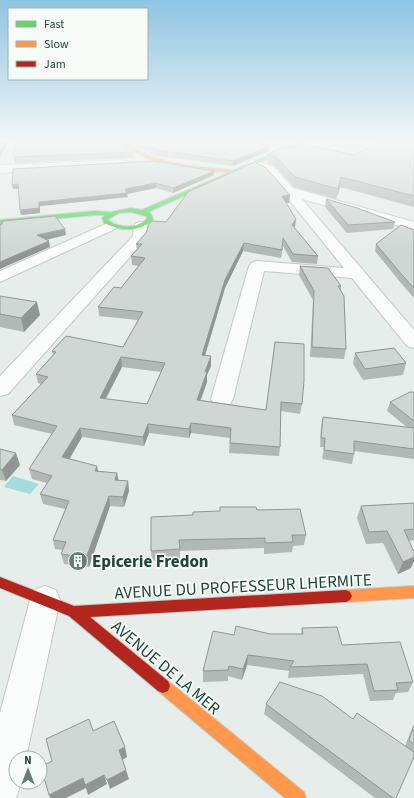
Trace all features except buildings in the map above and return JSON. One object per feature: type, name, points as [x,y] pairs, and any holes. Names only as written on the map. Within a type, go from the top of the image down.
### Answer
[{"type":"main road","points":[[0,222],[94,213],[110,220],[118,228],[142,219],[157,207],[222,177]]},
{"type":"main road","points":[[110,220],[131,210],[142,219]]},
{"type":"main road","name":"AVENUE DE LA MER","points":[[0,582],[60,606],[298,798]]},
{"type":"main road","name":"AVENUE DU PROFESSEUR LHERMITE","points":[[60,606],[414,592]]},
{"type":"street","points":[[278,177],[414,342]]},
{"type":"street","points":[[288,191],[414,226]]},
{"type":"street","points":[[0,389],[140,237],[142,219]]},
{"type":"street","points":[[0,277],[110,220]]},
{"type":"street","points":[[222,399],[257,266],[358,274]]},
{"type":"street","points":[[0,789],[60,606]]},
{"type":"water","points":[[13,476],[39,484],[30,494],[4,487]]},
{"type":"traffic: fast","points":[[143,212],[223,177]]},
{"type":"traffic: fast","points":[[131,210],[143,212],[149,215],[150,219],[141,226],[129,228],[117,227],[106,222],[105,218],[111,214],[131,210]]},
{"type":"traffic: fast","points":[[0,222],[94,213],[111,214]]},
{"type":"traffic: slow","points":[[346,596],[414,592]]},
{"type":"traffic: slow","points":[[163,686],[298,798]]},
{"type":"traffic: jam","points":[[0,582],[74,612],[163,686]]},
{"type":"traffic: jam","points":[[74,612],[346,596]]},
{"type":"place","name":"Epicerie Fredon","points":[[78,561]]}]
